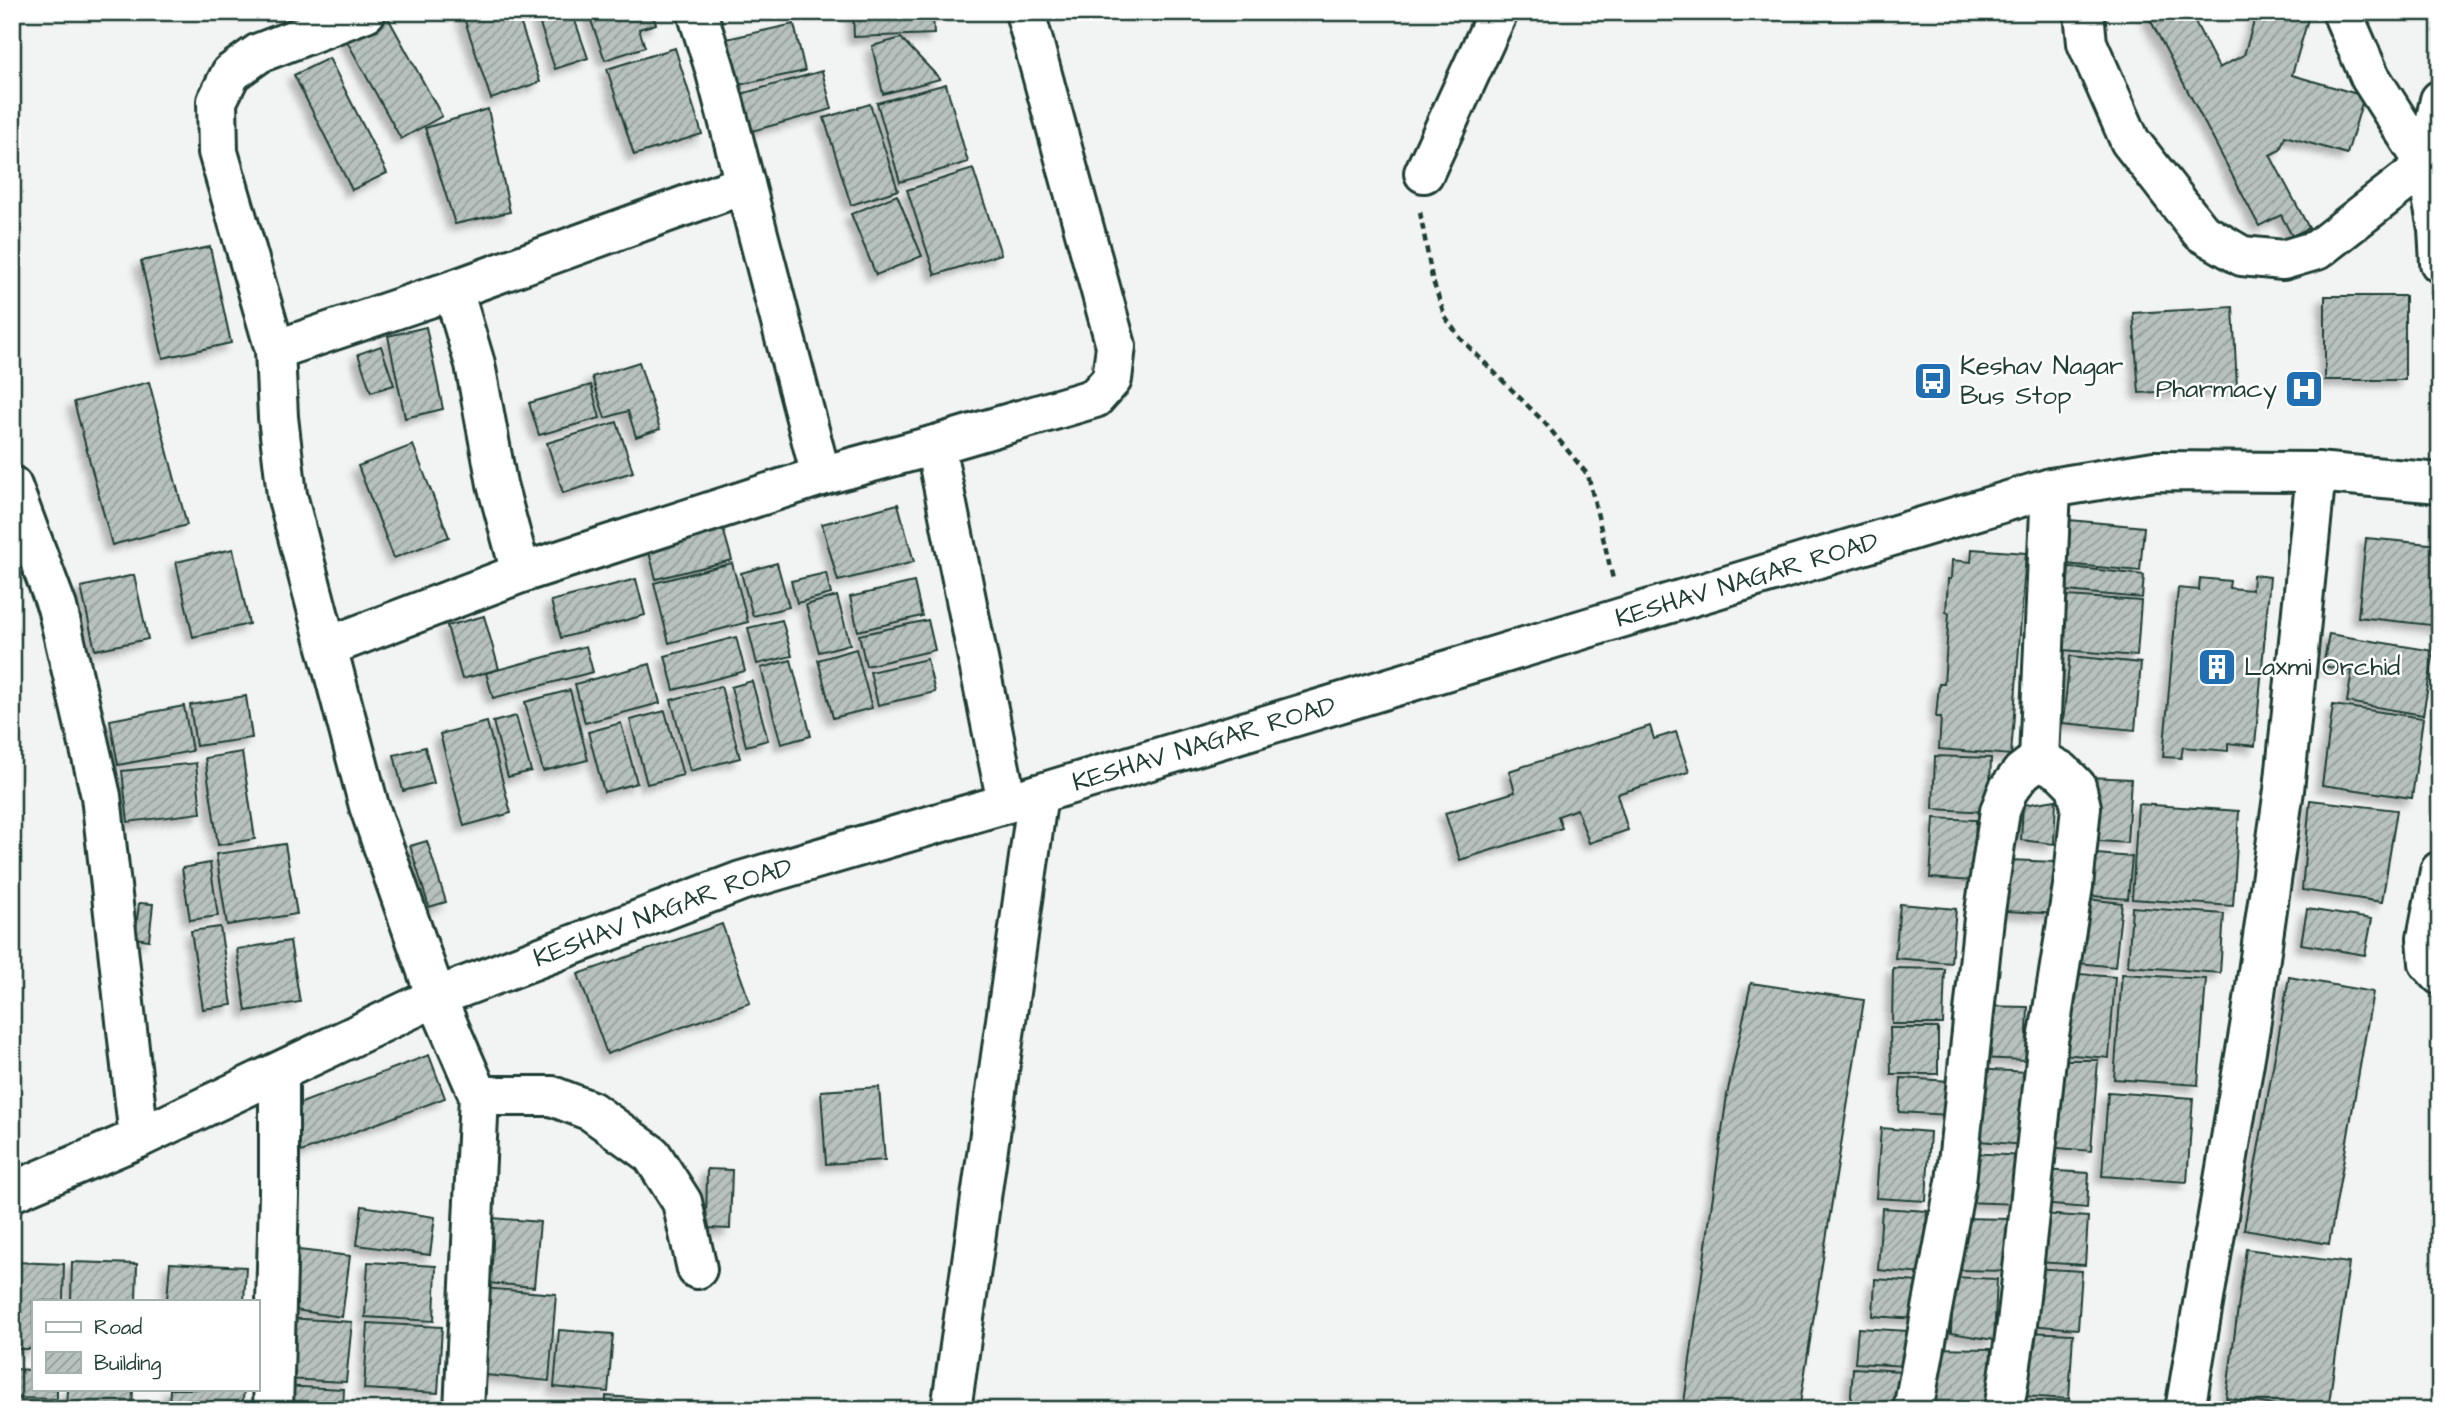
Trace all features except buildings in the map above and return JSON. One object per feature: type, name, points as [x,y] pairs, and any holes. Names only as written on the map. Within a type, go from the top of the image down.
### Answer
[{"type":"street","points":[[366,12],[259,53],[231,73],[217,101],[218,152],[275,349],[278,417],[287,495],[369,806],[436,997],[478,1096],[464,1410]]},
{"type":"street","points":[[697,12],[715,69],[821,476]]},
{"type":"street","points":[[327,647],[521,573],[821,476],[1095,398],[1112,379],[1116,346],[1025,12]]},
{"type":"street","points":[[1424,173],[1498,12]]},
{"type":"street","points":[[2084,12],[2087,43],[2130,141],[2201,232],[2242,256],[2283,260],[2317,250],[2426,164],[2440,100]]},
{"type":"street","points":[[2342,12],[2370,78],[2426,164],[2438,229],[2440,263]]},
{"type":"street","points":[[275,349],[453,290],[744,184]]},
{"type":"street","points":[[453,290],[475,365],[497,484],[521,573]]},
{"type":"street","points":[[935,445],[1022,799],[951,1410]]},
{"type":"street","name":"KESHAV NAGAR ROAD","points":[[12,1192],[139,1138],[436,997],[741,881],[1022,799],[2051,488],[2154,471],[2316,472],[2440,483]]},
{"type":"street","points":[[2185,1410],[2251,1021],[2284,790],[2316,472]]},
{"type":"street","points":[[12,486],[58,607],[101,796],[139,1138]]},
{"type":"street","points":[[2039,759],[2051,488]]},
{"type":"street","points":[[1913,1410],[1956,1182],[1984,918],[2000,811],[2008,790],[2022,772],[2039,759]]},
{"type":"street","points":[[2004,1410],[2017,1324],[2049,1041],[2073,886],[2081,807],[2076,786],[2061,771],[2039,759]]},
{"type":"street","points":[[2440,871],[2427,939],[2429,963],[2440,975]]},
{"type":"street","points":[[273,1410],[279,1196],[279,1072]]},
{"type":"street","points":[[478,1096],[552,1096],[591,1111],[652,1155],[682,1202],[696,1269]]},
{"type":"path","points":[[1424,173],[1420,212],[1423,236],[1432,278],[1445,317],[1461,339],[1544,422],[1588,475],[1623,617]]},
{"type":"place","name":"Keshav Nagar Bus Stop","points":[[1933,381]]},
{"type":"place","name":"Pharmacy","points":[[2304,389]]},
{"type":"place","name":"Laxmi Orchid","points":[[2217,667]]}]
